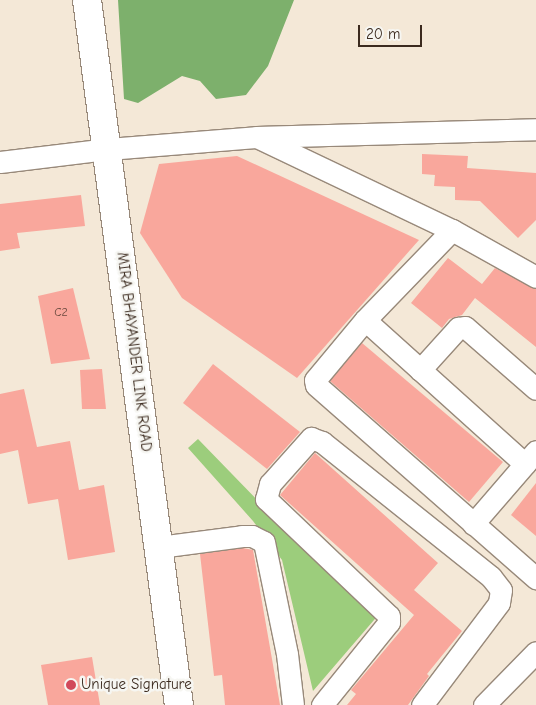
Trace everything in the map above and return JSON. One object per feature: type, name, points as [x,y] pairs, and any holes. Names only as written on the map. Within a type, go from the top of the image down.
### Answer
[{"type":"street","name":"MIRA BHAYANDER LINK ROAD","points":[[87,0],[108,149],[179,705]]},
{"type":"street","points":[[0,162],[108,149],[256,137],[536,129]]},
{"type":"street","points":[[256,137],[452,230],[536,277]]},
{"type":"street","points":[[452,230],[365,320],[315,383],[536,578]]},
{"type":"street","points":[[365,320],[420,370],[530,457],[473,524]]},
{"type":"street","points":[[420,370],[458,328],[465,327],[536,389]]},
{"type":"street","points":[[322,705],[389,622],[389,616],[266,499],[270,484],[310,438],[322,442],[483,571],[501,590],[499,603],[422,705]]},
{"type":"street","points":[[159,547],[242,536],[252,536],[264,542],[287,654],[293,705]]},
{"type":"street","points":[[484,705],[536,652]]},
{"type":"green space","points":[[118,0],[294,0],[268,66],[246,95],[216,99],[200,81],[182,76],[138,103],[124,99]]},
{"type":"green space","points":[[198,439],[294,538],[380,613],[313,691],[282,560],[253,521],[188,448]]},
{"type":"building","points":[[422,154],[468,156],[467,168],[536,173],[536,220],[518,238],[480,201],[455,200],[455,187],[434,186],[435,175],[422,174]]},
{"type":"building","points":[[237,156],[419,240],[297,378],[182,298],[140,233],[159,164]]},
{"type":"building","points":[[81,195],[85,226],[17,233],[20,248],[0,251],[0,204]]},
{"type":"building","points":[[448,258],[482,284],[495,268],[536,289],[536,347],[475,298],[462,315],[449,319],[442,328],[411,303]]},
{"type":"building","points":[[73,288],[90,359],[51,364],[38,296]]},
{"type":"building","points":[[362,343],[503,462],[469,502],[330,381]]},
{"type":"building","points":[[213,364],[300,432],[267,469],[183,403]]},
{"type":"building","points":[[102,369],[106,409],[82,409],[80,370]]},
{"type":"building","points":[[24,389],[37,447],[70,441],[79,490],[104,485],[115,552],[68,560],[58,499],[28,504],[18,450],[0,454],[0,394]]},
{"type":"building","points":[[315,453],[438,563],[414,590],[462,631],[427,674],[429,676],[408,705],[347,705],[356,694],[351,690],[414,615],[280,495]]},
{"type":"building","points":[[536,483],[536,536],[511,515]]},
{"type":"building","points":[[243,548],[253,550],[280,705],[225,705],[222,675],[214,676],[200,554]]},
{"type":"building","name":"Unique Signature","points":[[92,657],[100,705],[48,705],[41,665]]},
{"type":"place","name":"Unique Signature","points":[[71,685]]}]
